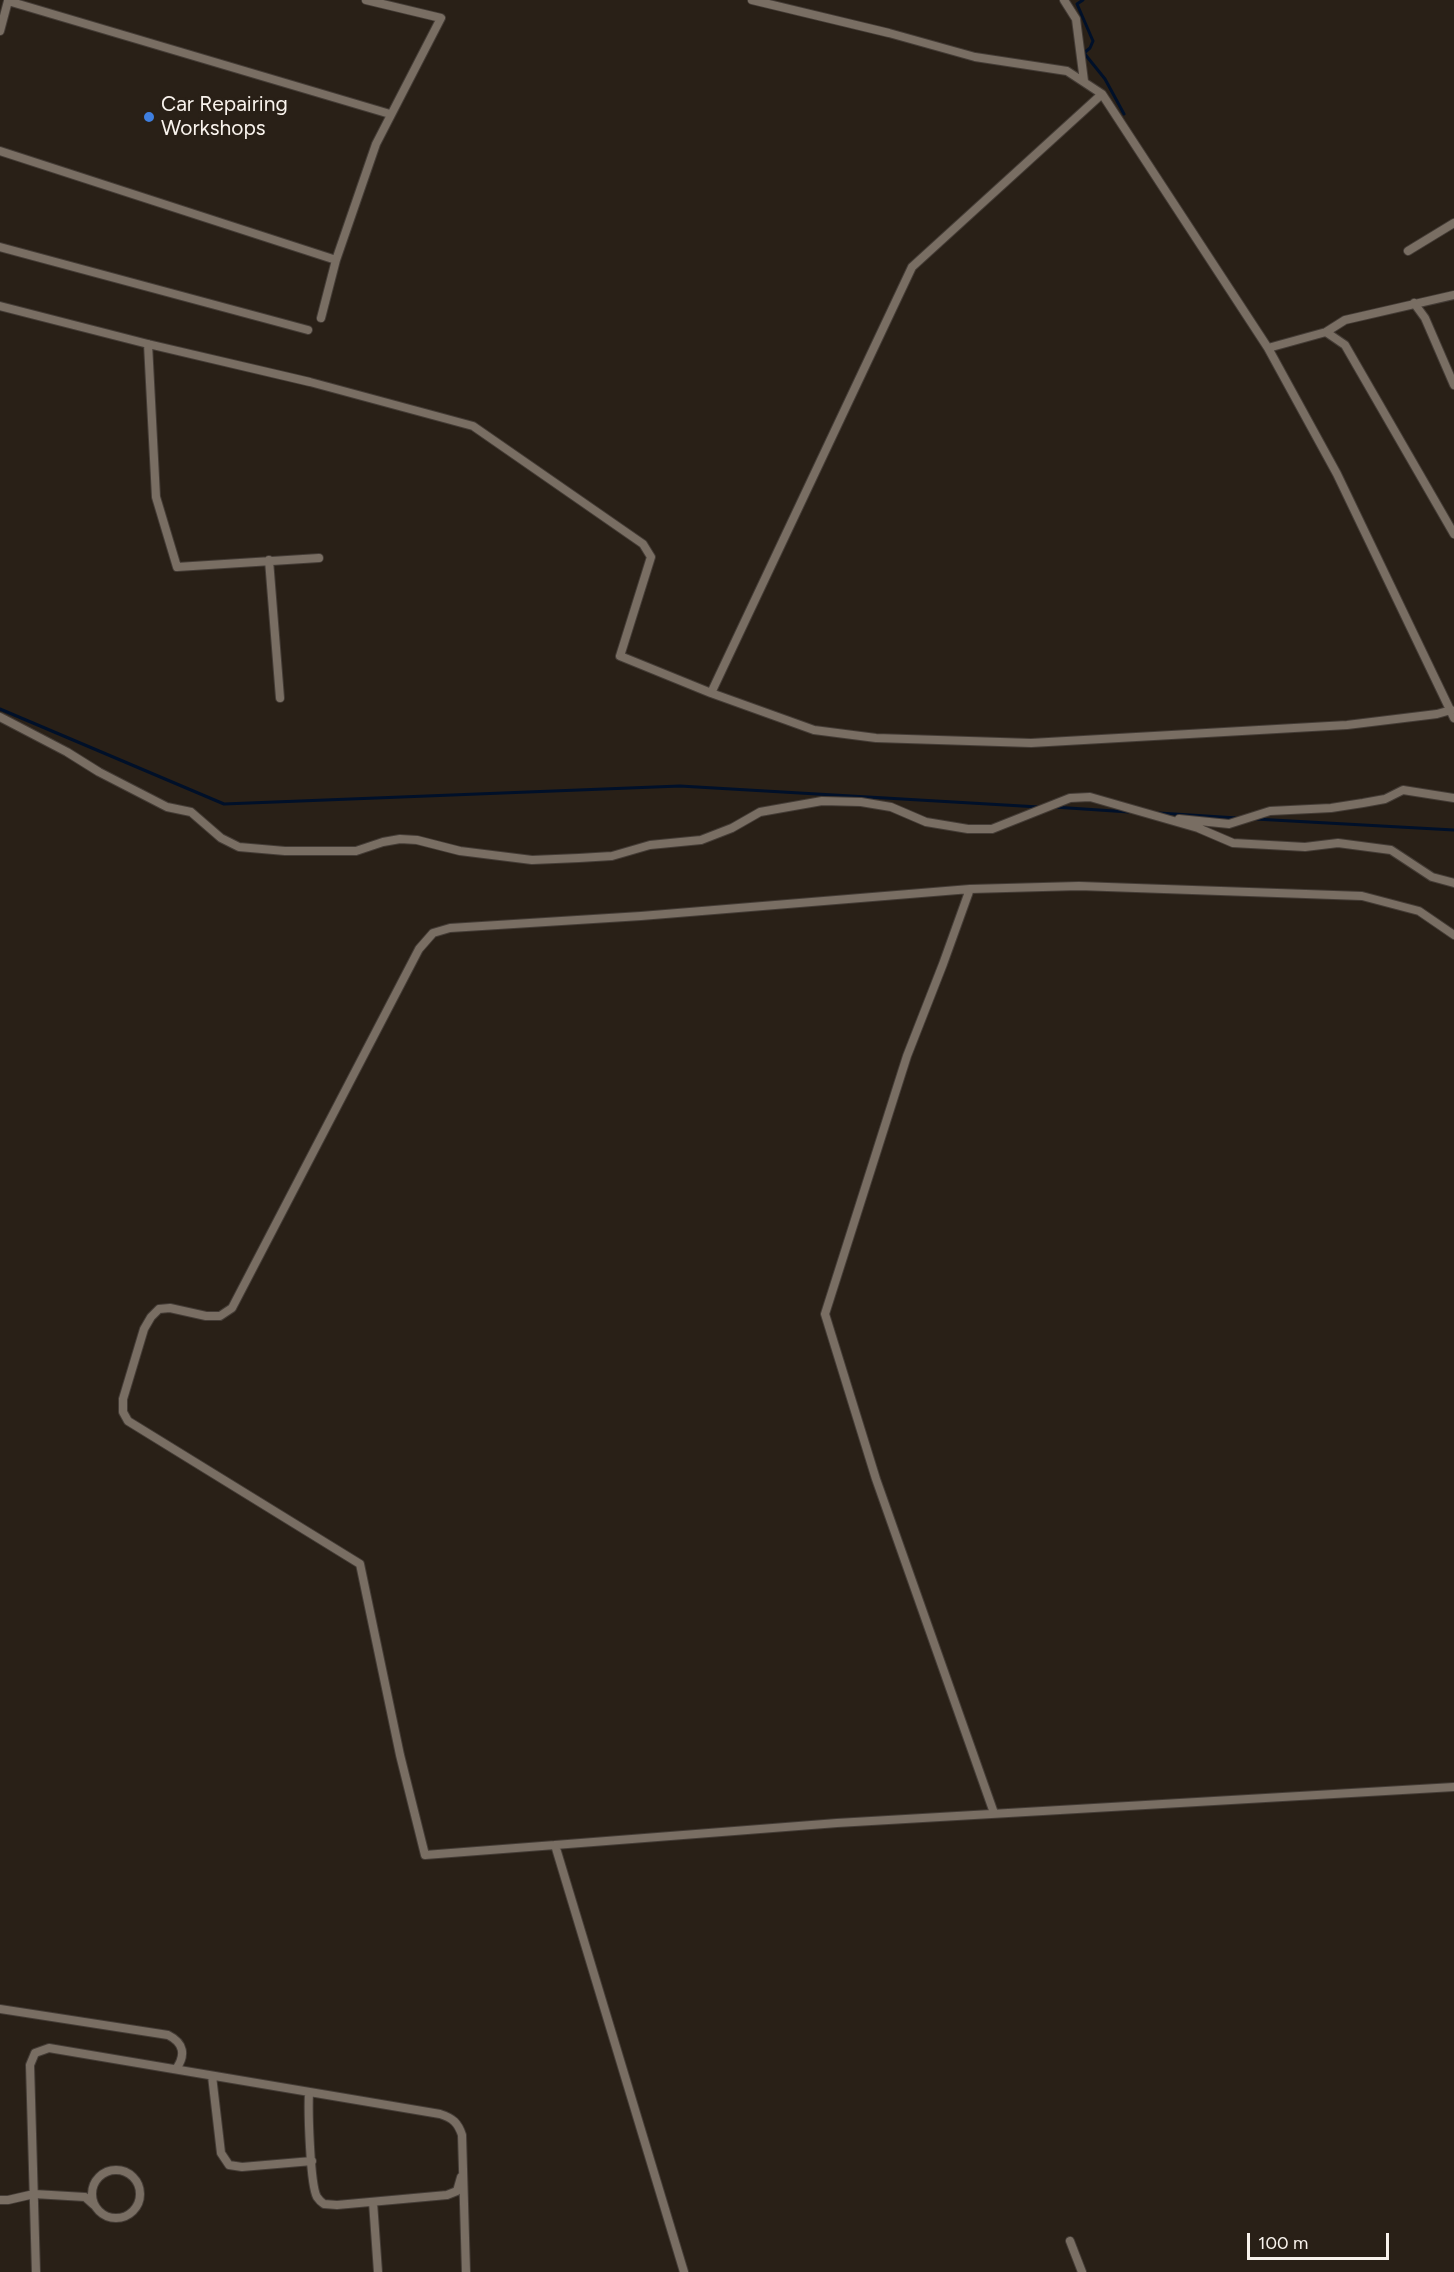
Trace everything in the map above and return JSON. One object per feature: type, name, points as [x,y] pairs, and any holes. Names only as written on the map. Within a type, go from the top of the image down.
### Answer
[{"type":"street","points":[[321,318],[336,260],[376,144],[441,18],[366,0]]},
{"type":"street","points":[[0,306],[310,382],[472,426],[643,544],[651,557],[620,656],[711,693],[814,730],[876,738],[1031,743],[1347,725],[1453,714],[1337,474],[1268,348],[1102,94],[1067,71],[975,57],[889,33],[752,0]]},
{"type":"street","points":[[1064,0],[1076,19],[1084,81]]},
{"type":"street","points":[[0,31],[8,1],[390,114]]},
{"type":"street","points":[[711,693],[912,267],[1102,94]]},
{"type":"street","points":[[0,151],[336,260]]},
{"type":"street","points":[[1408,251],[1454,223]]},
{"type":"street","points":[[0,247],[308,330]]},
{"type":"street","points":[[1268,348],[1326,332],[1345,320],[1454,295]]},
{"type":"street","points":[[1414,303],[1425,318],[1454,385]]},
{"type":"street","points":[[1326,332],[1345,345],[1454,534]]},
{"type":"street","points":[[148,344],[156,497],[177,567],[319,558]]},
{"type":"street","points":[[268,560],[280,698]]},
{"type":"street","points":[[0,717],[167,807],[191,812],[221,838],[239,847],[285,851],[356,851],[400,839],[417,840],[460,851],[532,860],[612,856],[650,845],[701,840],[732,828],[760,812],[822,801],[861,802],[891,807],[926,822],[968,829],[992,829],[1071,798],[1090,797],[1198,828],[1233,843],[1305,847],[1338,843],[1391,850],[1432,877],[1454,883]]},
{"type":"street","points":[[1166,819],[1204,820],[1229,824],[1270,811],[1331,808],[1385,799],[1403,790],[1454,798]]},
{"type":"street","points":[[1454,935],[1419,911],[1362,896],[1079,886],[970,889],[641,916],[450,928],[433,933],[418,949],[232,1308],[220,1316],[206,1316],[170,1308],[159,1309],[144,1329],[123,1399],[123,1412],[129,1421],[360,1564],[400,1755],[425,1855],[837,1823],[1454,1786]]},
{"type":"street","points":[[970,889],[944,964],[907,1056],[825,1314],[876,1479],[994,1814]]},
{"type":"street","points":[[555,1845],[684,2272]]},
{"type":"street","points":[[0,2009],[168,2035],[175,2038],[182,2049],[183,2060],[176,2069]]},
{"type":"street","points":[[36,2272],[30,2065],[35,2053],[49,2048],[440,2114],[451,2118],[459,2126],[462,2135],[466,2272]]},
{"type":"street","points":[[212,2076],[221,2153],[229,2165],[242,2167],[312,2160]]},
{"type":"street","points":[[309,2092],[308,2113],[312,2160],[317,2197],[324,2204],[447,2195],[457,2191],[463,2170]]},
{"type":"street","points":[[3,2199],[34,2194],[85,2197],[100,2212],[108,2217],[117,2218],[126,2216],[134,2210],[139,2202],[140,2193],[138,2183],[132,2176],[115,2169],[105,2172],[98,2178],[85,2197]]},
{"type":"street","points":[[93,2186],[94,2205]]},
{"type":"street","points":[[447,2195],[461,2202],[464,2207]]},
{"type":"street","points":[[373,2202],[378,2272]]},
{"type":"street","points":[[1070,2241],[1082,2272]]},
{"type":"waterway","points":[[1083,0],[1077,4],[1093,41],[1084,53],[1105,79],[1124,114]]},
{"type":"waterway","points":[[0,709],[224,804],[680,786],[1039,807]]},
{"type":"waterway","points":[[1054,807],[1129,812]]},
{"type":"waterway","points":[[1159,813],[1237,818]]},
{"type":"waterway","points":[[1255,819],[1454,830]]},
{"type":"place","name":"Car Repairing Workshops","points":[[149,117]]}]
